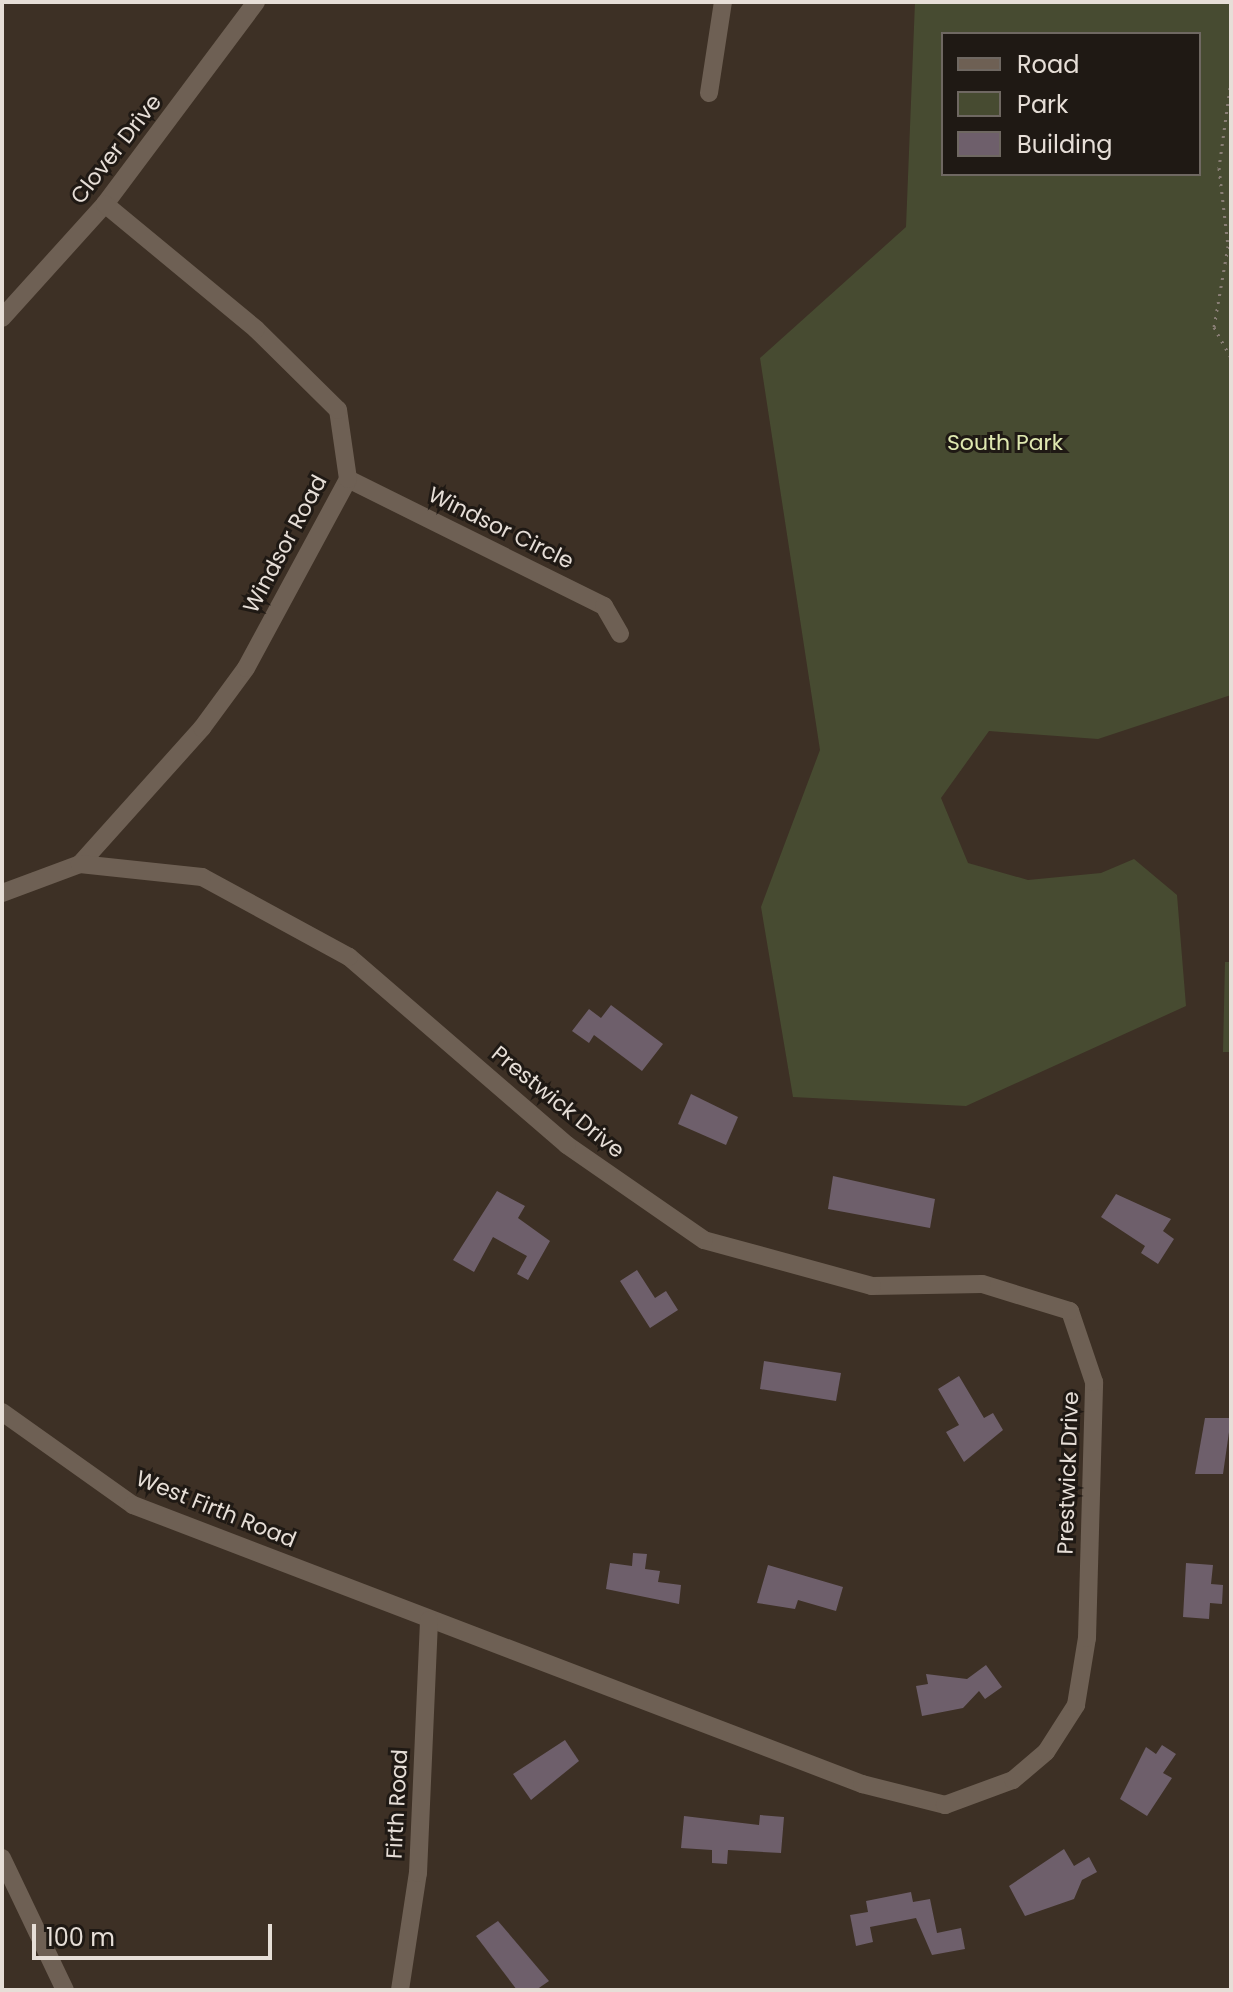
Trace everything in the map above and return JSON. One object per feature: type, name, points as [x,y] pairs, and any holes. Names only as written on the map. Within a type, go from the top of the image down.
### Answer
[{"type":"street","name":"Clover Drive","points":[[2,318],[105,204],[256,2]]},
{"type":"street","points":[[709,93],[723,2]]},
{"type":"street","name":"Windsor Road","points":[[2,893],[80,864],[246,668],[348,479],[338,410],[256,329],[105,204]]},
{"type":"street","name":"Windsor Circle","points":[[348,479],[604,606],[620,634]]},
{"type":"street","name":"Prestwick Drive","points":[[80,864],[202,877],[349,957],[567,1145],[704,1240],[872,1286],[982,1284],[1070,1311],[1094,1382],[1087,1638],[1069,1724],[1013,1780],[945,1805],[862,1784],[429,1620]]},
{"type":"street","name":"West Firth Road","points":[[2,1412],[133,1505],[429,1620]]},
{"type":"street","name":"Firth Road","points":[[400,1990],[418,1873],[429,1620]]},
{"type":"street","points":[[2,1858],[65,1990]]},
{"type":"path","points":[[1231,80],[1219,168],[1228,246],[1214,327],[1231,358]]},
{"type":"green space","name":"South Park","points":[[915,2],[1231,2],[1231,695],[1098,739],[989,731],[941,798],[968,863],[1028,880],[1101,873],[1134,859],[1177,895],[1186,1006],[966,1106],[793,1097],[761,907],[820,750],[760,358],[906,227]]},
{"type":"green space","points":[[1225,962],[1231,962],[1231,1052],[1223,1052]]},
{"type":"building","points":[[611,1005],[663,1044],[642,1071],[594,1035],[589,1043],[572,1031],[589,1009],[601,1018]]},
{"type":"building","points":[[691,1094],[738,1117],[726,1145],[678,1124]]},
{"type":"building","points":[[833,1176],[935,1199],[930,1228],[828,1209]]},
{"type":"building","points":[[497,1191],[525,1206],[518,1218],[550,1241],[528,1280],[517,1274],[527,1256],[493,1237],[474,1272],[453,1260]]},
{"type":"building","points":[[1116,1194],[1171,1219],[1163,1231],[1174,1239],[1158,1264],[1141,1253],[1145,1246],[1101,1217]]},
{"type":"building","points":[[637,1270],[655,1298],[666,1291],[678,1310],[650,1328],[620,1281]]},
{"type":"building","points":[[764,1361],[841,1373],[836,1401],[760,1389]]},
{"type":"building","points":[[959,1376],[984,1418],[993,1413],[1003,1430],[964,1462],[946,1432],[959,1425],[938,1389]]},
{"type":"building","points":[[1205,1418],[1231,1418],[1223,1474],[1195,1474]]},
{"type":"building","points":[[633,1553],[647,1554],[645,1569],[660,1571],[658,1582],[681,1585],[679,1604],[606,1589],[610,1563],[632,1566]]},
{"type":"building","points":[[1186,1563],[1213,1565],[1211,1584],[1223,1585],[1222,1604],[1210,1603],[1209,1619],[1183,1617]]},
{"type":"building","points":[[768,1565],[843,1587],[836,1611],[798,1600],[795,1609],[757,1603]]},
{"type":"building","points":[[986,1665],[1002,1687],[985,1699],[979,1691],[963,1708],[922,1716],[916,1686],[928,1684],[926,1674],[967,1679]]},
{"type":"building","points":[[565,1740],[579,1761],[531,1800],[513,1774]]},
{"type":"building","points":[[1162,1745],[1176,1754],[1163,1773],[1172,1778],[1147,1816],[1120,1799],[1146,1747],[1156,1754]]},
{"type":"building","points":[[760,1815],[784,1817],[781,1853],[728,1850],[727,1864],[712,1863],[712,1850],[681,1848],[684,1816],[759,1825]]},
{"type":"building","points":[[1064,1849],[1074,1866],[1089,1857],[1097,1872],[1082,1880],[1074,1899],[1025,1916],[1009,1886]]},
{"type":"building","points":[[911,1892],[913,1902],[930,1899],[937,1933],[961,1928],[965,1949],[932,1955],[916,1918],[870,1927],[873,1942],[856,1946],[850,1915],[868,1912],[866,1901]]},
{"type":"building","points":[[498,1921],[549,1981],[536,1990],[517,1990],[476,1936]]}]
